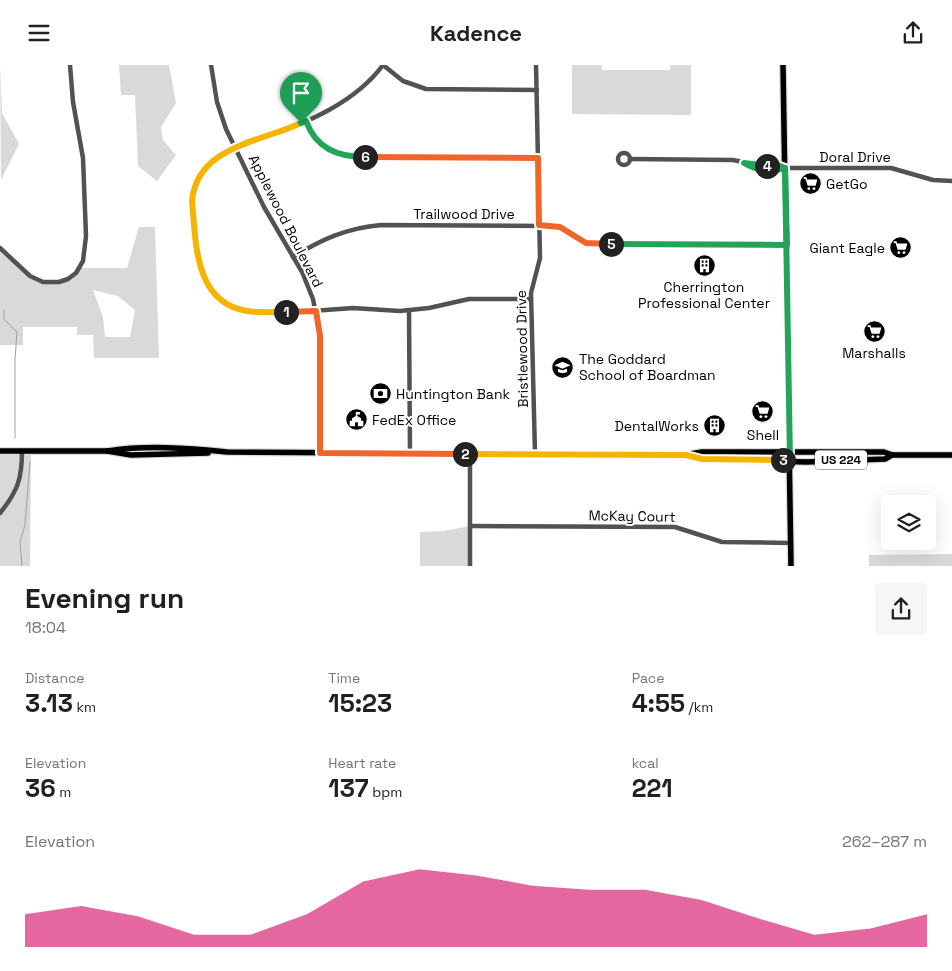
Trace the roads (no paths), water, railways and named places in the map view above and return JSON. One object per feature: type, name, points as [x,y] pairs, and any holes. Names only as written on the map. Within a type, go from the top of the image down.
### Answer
[{"type":"main road","points":[[783,65],[791,566]]},
{"type":"main road","name":"US 224","points":[[0,451],[107,451],[140,448],[227,452],[320,453],[686,455],[702,452],[884,452],[892,455],[952,455]]},
{"type":"main road","name":"US 224","points":[[686,455],[702,459],[790,460],[885,459],[892,455]]},
{"type":"street","points":[[0,249],[30,276],[50,283],[62,282],[72,276],[84,261],[86,237],[83,158],[73,102],[70,65]]},
{"type":"street","name":"Applewood Boulevard","points":[[211,65],[220,113],[271,221],[308,284],[316,311],[320,336],[320,453]]},
{"type":"street","points":[[531,299],[469,299],[409,311],[353,308],[316,311],[254,312],[236,308],[213,293],[202,275],[193,217],[192,192],[201,173],[218,155],[306,121],[354,94],[383,65],[404,81],[426,89],[536,90]]},
{"type":"street","name":"Bristlewood Drive","points":[[535,454],[531,299],[532,282],[539,261],[536,65]]},
{"type":"street","points":[[306,121],[312,134],[321,145],[344,156],[538,158]]},
{"type":"street","name":"Doral Drive","points":[[630,159],[733,160],[744,163],[777,165],[785,168],[891,168],[933,180],[952,181]]},
{"type":"street","name":"Trailwood Drive","points":[[293,257],[329,236],[365,226],[539,225],[560,227],[576,239],[588,244],[787,245]]},
{"type":"street","points":[[409,311],[410,453]]},
{"type":"street","points":[[0,513],[16,490],[22,468],[22,451]]},
{"type":"street","points":[[470,454],[470,566]]},
{"type":"street","name":"McKay Court","points":[[470,526],[675,527],[722,542],[791,543]]},
{"type":"waterway","points":[[4,310],[4,319],[17,332],[15,438]]},
{"type":"waterway","points":[[22,566],[20,542],[25,525],[30,462]]},
{"type":"place","name":"GetGo","points":[[810,184]]},
{"type":"place","name":"Giant Eagle","points":[[901,248]]},
{"type":"place","name":"Cherrington Professional Center","points":[[704,265]]},
{"type":"place","name":"Marshalls","points":[[874,331]]},
{"type":"place","name":"The Goddard School of Boardman","points":[[563,367]]},
{"type":"place","name":"Huntington Bank","points":[[380,394]]},
{"type":"place","name":"Shell","points":[[763,412]]},
{"type":"place","name":"FedEx Office","points":[[356,420]]},
{"type":"place","name":"DentalWorks","points":[[715,426]]}]
